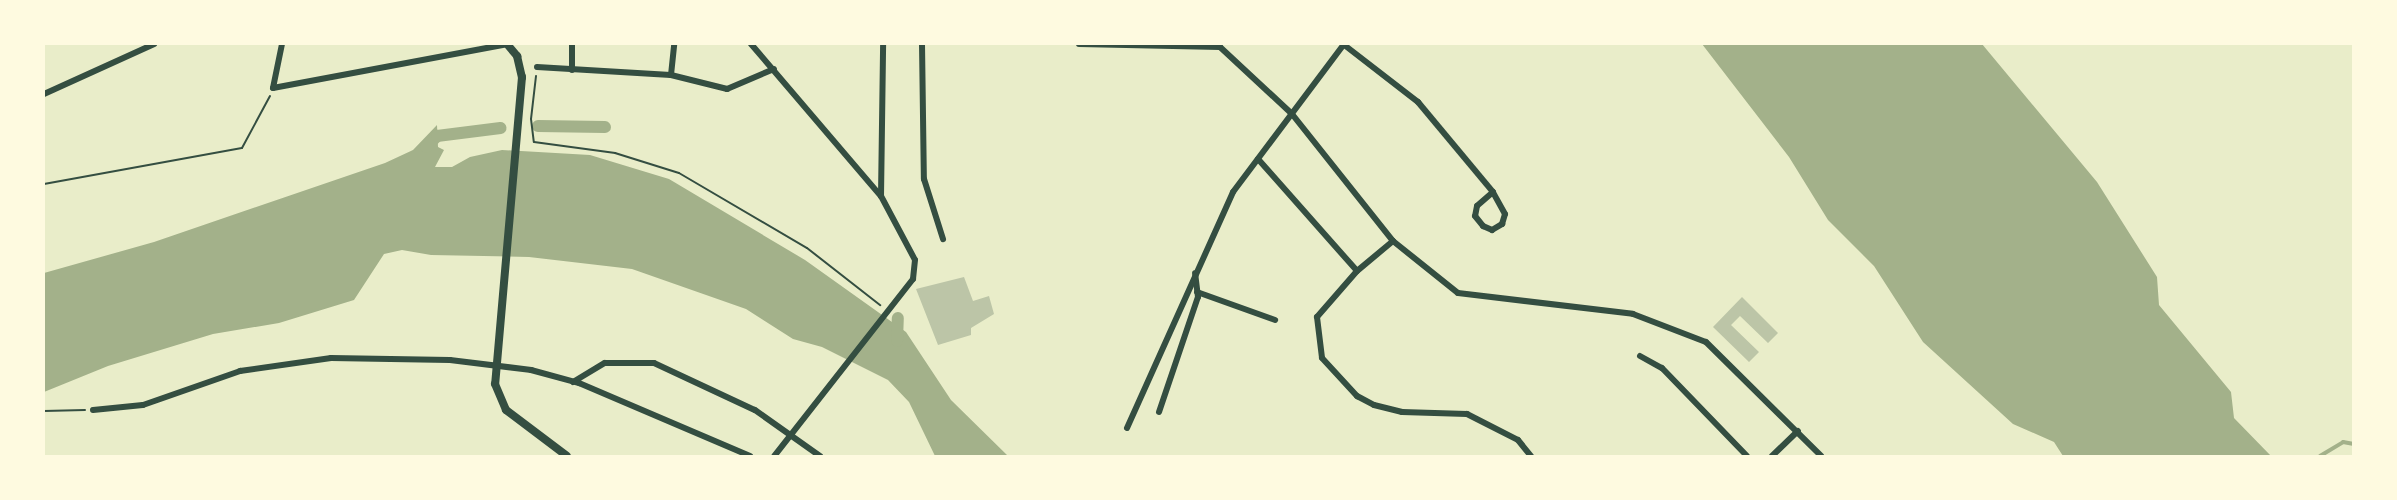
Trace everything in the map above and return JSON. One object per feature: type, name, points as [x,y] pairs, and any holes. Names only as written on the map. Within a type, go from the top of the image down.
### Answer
[{"type":"street","points":[[44,94],[154,44]]},
{"type":"street","points":[[282,44],[273,88],[508,44],[517,56],[522,77],[495,384],[506,410],[567,456]]},
{"type":"street","points":[[572,70],[573,44]]},
{"type":"street","points":[[671,75],[674,44]]},
{"type":"street","points":[[751,44],[881,196],[915,260],[913,279],[774,456]]},
{"type":"street","points":[[881,196],[883,44]]},
{"type":"street","points":[[922,44],[924,179],[943,239]]},
{"type":"street","points":[[1079,44],[1220,45],[1292,114],[1393,241],[1458,293],[1634,314],[1706,342],[1821,456]]},
{"type":"street","points":[[1127,428],[1195,272],[1233,192],[1343,44],[1418,102],[1493,192],[1505,214],[1502,224],[1492,230],[1483,226],[1475,216],[1477,206],[1493,192]]},
{"type":"street","points":[[537,67],[671,75],[727,89],[774,69]]},
{"type":"street","points":[[1258,159],[1357,270]]},
{"type":"street","points":[[1393,241],[1357,270],[1317,317],[1317,338],[1322,358],[1357,396],[1374,405],[1402,411],[1467,414],[1518,440],[1531,456]]},
{"type":"street","points":[[1160,412],[1197,292],[1195,272]]},
{"type":"street","points":[[1197,292],[1275,320]]},
{"type":"street","points":[[1640,356],[1662,368],[1747,456]]},
{"type":"street","points":[[93,410],[143,405],[240,371],[331,358],[450,360],[531,370],[573,382],[750,456]]},
{"type":"street","points":[[573,382],[605,363],[654,363],[755,410],[820,456]]},
{"type":"street","points":[[1772,456],[1798,431]]},
{"type":"path","points":[[537,67],[531,119],[534,142],[615,153],[679,173],[807,248],[880,305]]},
{"type":"path","points":[[44,184],[242,148],[273,88]]},
{"type":"path","points":[[44,411],[93,410]]},
{"type":"shaded area","points":[[1702,44],[1982,44],[2097,182],[2157,277],[2159,305],[2231,392],[2234,418],[2271,456],[2063,456],[2054,442],[2013,424],[1923,342],[1874,266],[1828,220],[1789,157]]},
{"type":"shaded area","points":[[437,125],[438,147],[444,150],[435,167],[452,167],[470,157],[502,150],[590,155],[669,179],[805,260],[906,332],[951,400],[1008,456],[935,456],[909,402],[888,380],[822,347],[793,339],[746,309],[632,269],[529,257],[431,255],[402,250],[384,254],[354,300],[279,323],[213,334],[108,366],[44,392],[44,273],[154,242],[385,163],[413,150]]},
{"type":"building","points":[[964,277],[973,301],[989,296],[994,314],[971,328],[971,335],[938,345],[916,289]]},
{"type":"building","points":[[1742,297],[1778,333],[1768,343],[1740,316],[1731,325],[1759,352],[1749,362],[1713,327]]},
{"type":"waterway","points":[[538,126],[605,127]]},
{"type":"waterway","points":[[426,147],[437,136],[500,128]]},
{"type":"waterway","points":[[897,341],[898,318]]},
{"type":"waterway","points":[[2320,456],[2343,442],[2354,444]]}]
